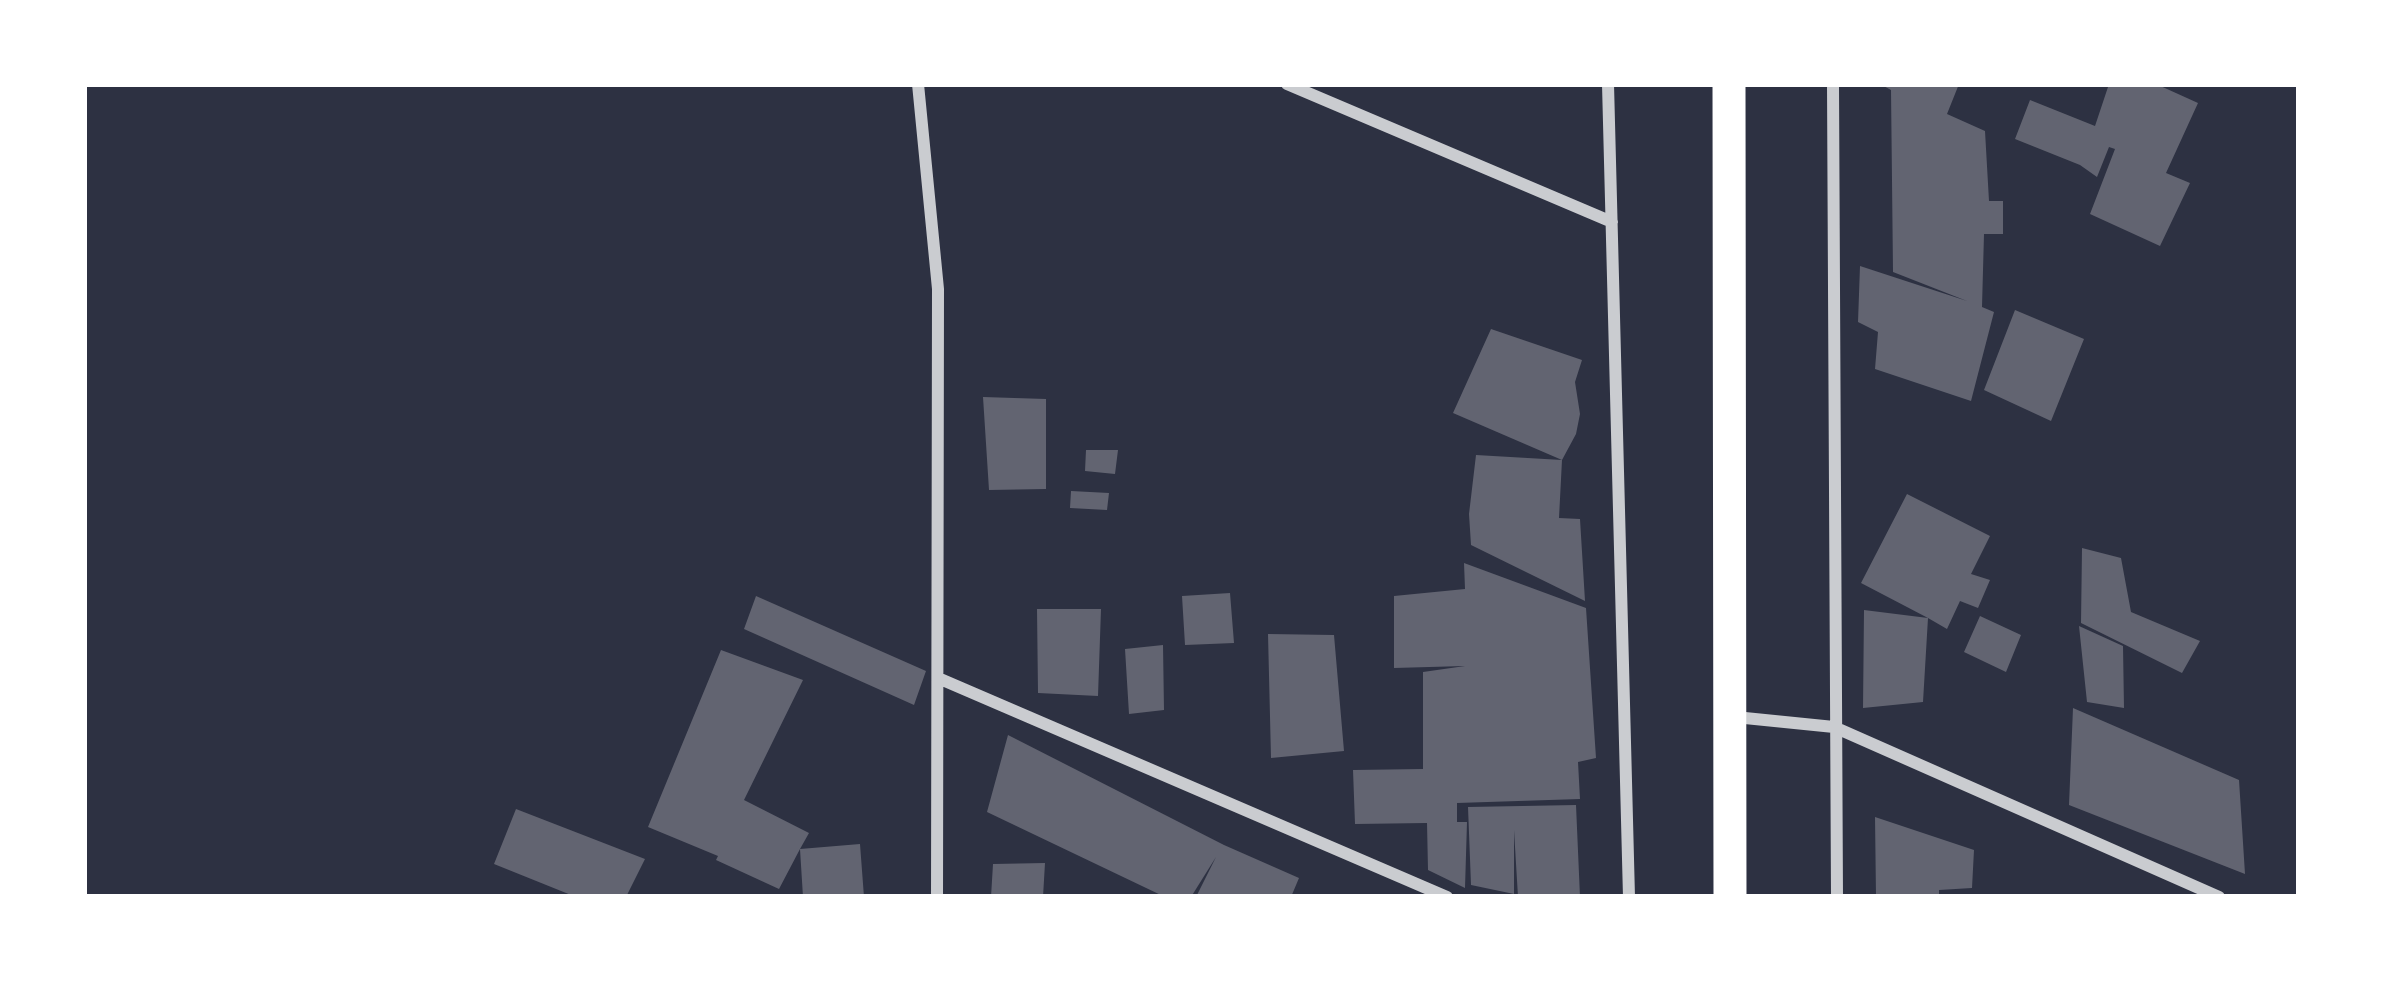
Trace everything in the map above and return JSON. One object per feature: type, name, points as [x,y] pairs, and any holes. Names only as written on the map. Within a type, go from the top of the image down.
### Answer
[{"type":"highway","points":[[1729,84],[1730,897]]},
{"type":"street","points":[[918,84],[938,289],[937,897]]},
{"type":"street","points":[[1287,84],[1612,222]]},
{"type":"street","points":[[1608,84],[1629,897]]},
{"type":"street","points":[[1833,84],[1837,897]]},
{"type":"street","points":[[938,677],[1447,897]]},
{"type":"street","points":[[1728,716],[1834,727],[2218,897]]},
{"type":"building","points":[[1880,84],[1959,84],[1947,114],[1985,131],[1989,201],[2003,201],[2003,234],[1984,234],[1982,307],[1994,312],[1971,401],[1875,369],[1878,332],[1858,322],[1860,266],[1967,301],[1893,272],[1891,90]]},
{"type":"building","points":[[2109,84],[2156,84],[2198,103],[2166,173],[2190,183],[2160,246],[2090,214],[2115,149],[2109,147],[2097,177],[2080,165],[2015,139],[2030,100],[2095,126]]},
{"type":"building","points":[[2015,310],[2084,339],[2051,421],[1984,390]]},
{"type":"building","points":[[1491,329],[1582,360],[1575,382],[1580,414],[1576,434],[1562,460],[1453,413]]},
{"type":"building","points":[[983,397],[1046,399],[1046,489],[989,490]]},
{"type":"building","points":[[1086,450],[1118,450],[1115,474],[1085,471]]},
{"type":"building","points":[[1476,455],[1562,460],[1559,518],[1580,519],[1585,601],[1471,545],[1469,514]]},
{"type":"building","points":[[1071,491],[1109,493],[1107,510],[1070,508]]},
{"type":"building","points":[[1907,494],[1990,536],[1971,574],[1990,580],[1978,608],[1960,601],[1947,629],[1861,583]]},
{"type":"building","points":[[2082,548],[2121,558],[2131,612],[2200,641],[2182,673],[2081,623]]},
{"type":"building","points":[[1464,563],[1586,608],[1596,758],[1578,762],[1580,799],[1457,803],[1457,822],[1467,822],[1465,888],[1428,870],[1427,823],[1355,824],[1353,770],[1423,769],[1423,672],[1465,666],[1394,668],[1394,596],[1465,589]]},
{"type":"building","points":[[1230,593],[1234,643],[1185,645],[1182,596]]},
{"type":"building","points":[[756,596],[926,671],[914,705],[744,629]]},
{"type":"building","points":[[1037,609],[1101,609],[1098,696],[1038,693]]},
{"type":"building","points":[[1864,610],[1928,618],[1923,702],[1863,708]]},
{"type":"building","points":[[1980,616],[2021,635],[2006,672],[1964,652]]},
{"type":"building","points":[[2079,626],[2123,646],[2124,708],[2087,702]]},
{"type":"building","points":[[1268,634],[1334,635],[1344,751],[1271,758]]},
{"type":"building","points":[[1163,645],[1164,710],[1129,714],[1125,649]]},
{"type":"building","points":[[721,650],[803,680],[744,800],[809,833],[779,889],[716,860],[718,856],[648,827]]},
{"type":"building","points":[[2073,708],[2239,780],[2245,874],[2069,805]]},
{"type":"building","points":[[1008,735],[1299,878],[1291,897],[1196,897],[1216,857],[1191,897],[1165,897],[987,812]]},
{"type":"building","points":[[1576,805],[1580,897],[1518,897],[1514,830],[1514,894],[1471,885],[1468,807]]},
{"type":"building","points":[[516,809],[645,859],[626,897],[576,897],[494,864]]},
{"type":"building","points":[[1875,817],[1974,850],[1972,888],[1939,890],[1939,897],[1876,897]]},
{"type":"building","points":[[860,844],[864,897],[803,897],[800,849]]},
{"type":"building","points":[[1045,863],[1043,897],[991,897],[993,864]]}]
